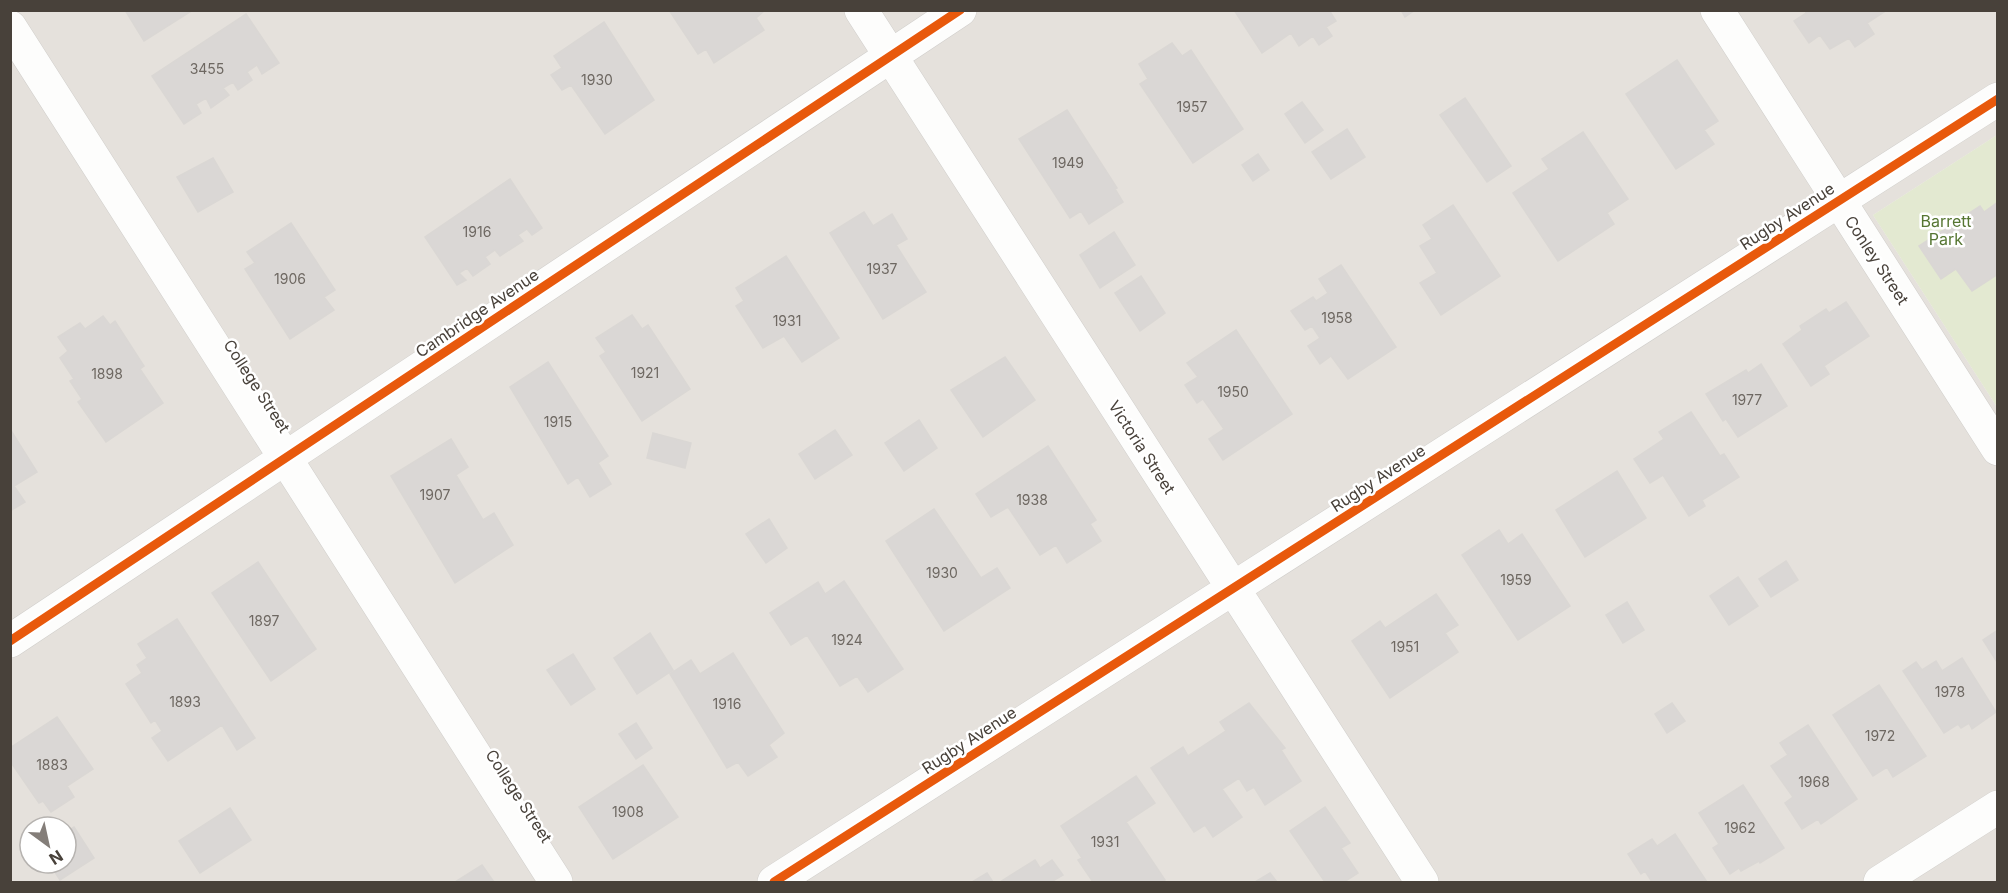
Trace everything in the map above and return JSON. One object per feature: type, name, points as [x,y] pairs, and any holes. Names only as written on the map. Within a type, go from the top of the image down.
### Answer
[{"type":"street","name":"Victoria Street","points":[[861,10],[1422,882]]},
{"type":"street","name":"Cambridge Avenue","points":[[10,641],[960,10]]},
{"type":"street","name":"Conley Street","points":[[1717,10],[1998,449]]},
{"type":"street","name":"College Street","points":[[10,27],[556,882]]},
{"type":"street","name":"Rugby Avenue","points":[[774,882],[1998,99]]},
{"type":"street","points":[[1880,882],[1998,807]]},
{"type":"shaded area","points":[[10,11],[1997,11],[1997,135],[1873,215],[1997,407],[1997,882],[11,882]]},
{"type":"green space","name":"Barrett Park","points":[[1997,135],[1997,407],[1873,215]]},
{"type":"building","points":[[125,10],[193,10],[144,41]]},
{"type":"building","points":[[669,10],[765,10],[756,18],[764,30],[714,63],[706,49],[698,54]]},
{"type":"building","points":[[1234,10],[1329,10],[1336,21],[1326,27],[1332,36],[1319,45],[1313,36],[1299,46],[1291,33],[1262,53]]},
{"type":"building","points":[[1401,10],[1415,10],[1405,17]]},
{"type":"building","points":[[1805,10],[1887,10],[1867,23],[1874,34],[1855,47],[1849,38],[1830,49],[1820,35],[1809,43],[1794,21],[1806,13]]},
{"type":"building","points":[[246,14],[279,63],[262,74],[257,65],[247,72],[252,80],[238,90],[233,82],[223,88],[229,95],[211,108],[206,98],[196,104],[201,113],[184,124],[152,76]]},
{"type":"building","points":[[604,22],[654,100],[605,134],[571,85],[562,90],[551,75],[562,68],[554,56]]},
{"type":"building","points":[[1172,43],[1182,56],[1191,50],[1243,129],[1193,163],[1140,84],[1148,79],[1139,64]]},
{"type":"building","points":[[1677,60],[1718,121],[1704,130],[1714,144],[1676,169],[1626,94]]},
{"type":"building","points":[[1465,98],[1511,166],[1487,182],[1440,115]]},
{"type":"building","points":[[1302,102],[1323,130],[1305,143],[1285,114]]},
{"type":"building","points":[[1067,110],[1117,188],[1115,189],[1123,202],[1089,224],[1081,211],[1070,218],[1019,139]]},
{"type":"building","points":[[1347,129],[1365,157],[1331,179],[1312,152]]},
{"type":"building","points":[[1583,132],[1628,199],[1607,213],[1614,224],[1558,261],[1513,193],[1549,169],[1542,159]]},
{"type":"building","points":[[1258,154],[1269,170],[1253,181],[1242,165]]},
{"type":"building","points":[[213,158],[233,192],[198,212],[177,177]]},
{"type":"building","points":[[510,179],[542,228],[532,235],[527,229],[518,235],[523,241],[500,256],[495,250],[485,257],[490,264],[473,276],[467,268],[459,273],[466,280],[457,285],[425,237]]},
{"type":"building","points":[[1998,202],[1998,274],[1972,291],[1956,269],[1941,279],[1919,246],[1980,206],[1984,212]]},
{"type":"building","points":[[1453,205],[1500,276],[1441,315],[1420,283],[1437,273],[1420,246],[1432,239],[1423,225]]},
{"type":"building","points":[[864,212],[873,226],[892,214],[907,239],[896,245],[926,292],[883,319],[830,233]]},
{"type":"building","points":[[291,223],[335,290],[324,297],[334,310],[290,339],[245,269],[255,263],[247,252]]},
{"type":"building","points":[[1114,232],[1135,265],[1100,288],[1080,255]]},
{"type":"building","points":[[786,256],[839,338],[802,362],[784,336],[763,348],[736,306],[744,301],[736,288]]},
{"type":"building","points":[[1341,265],[1396,347],[1348,379],[1331,356],[1320,364],[1308,346],[1320,338],[1312,326],[1305,330],[1291,311],[1313,297],[1316,301],[1328,293],[1319,279]]},
{"type":"building","points":[[1141,276],[1165,313],[1140,331],[1115,293]]},
{"type":"building","points":[[1846,302],[1869,336],[1824,366],[1829,374],[1811,386],[1783,344],[1802,330],[1800,326],[1826,309],[1829,313]]},
{"type":"building","points":[[632,315],[642,329],[648,325],[690,389],[642,421],[600,356],[606,352],[596,338]]},
{"type":"building","points":[[103,316],[110,325],[115,321],[144,366],[140,369],[163,403],[106,442],[78,402],[82,399],[70,381],[74,379],[60,358],[68,351],[58,337],[80,323],[85,329]]},
{"type":"building","points":[[1236,330],[1292,414],[1223,460],[1209,439],[1224,429],[1203,399],[1197,403],[1185,385],[1198,377],[1187,363]]},
{"type":"building","points":[[1005,357],[1035,400],[983,437],[951,390]]},
{"type":"building","points":[[548,362],[608,456],[598,463],[611,484],[590,497],[578,477],[568,484],[510,387]]},
{"type":"building","points":[[1761,364],[1787,406],[1738,437],[1726,419],[1723,421],[1706,394],[1746,370],[1748,373]]},
{"type":"building","points":[[1691,412],[1720,456],[1724,454],[1739,477],[1702,500],[1705,506],[1689,516],[1663,475],[1650,483],[1634,459],[1664,439],[1659,432]]},
{"type":"building","points":[[919,420],[937,448],[904,471],[885,443]]},
{"type":"building","points":[[10,429],[37,472],[14,486],[25,502],[10,511]]},
{"type":"building","points":[[835,430],[852,455],[815,479],[799,454]]},
{"type":"building","points":[[653,433],[691,443],[685,468],[647,458]]},
{"type":"building","points":[[451,439],[468,467],[456,475],[483,520],[494,513],[513,545],[455,583],[391,476]]},
{"type":"building","points":[[1048,446],[1096,520],[1090,524],[1101,541],[1067,563],[1056,545],[1040,555],[1008,507],[991,517],[976,494]]},
{"type":"building","points":[[1617,471],[1646,518],[1585,557],[1556,510]]},
{"type":"building","points":[[934,509],[981,578],[997,568],[1010,588],[944,631],[886,541]]},
{"type":"building","points":[[769,519],[787,548],[766,563],[746,534]]},
{"type":"building","points":[[1499,530],[1508,544],[1522,534],[1570,606],[1518,640],[1462,555]]},
{"type":"building","points":[[1786,561],[1798,580],[1771,597],[1759,579]]},
{"type":"building","points":[[258,562],[316,649],[271,681],[212,593]]},
{"type":"building","points":[[1738,577],[1758,606],[1729,625],[1710,596]]},
{"type":"building","points":[[844,581],[903,669],[868,692],[857,676],[840,686],[807,635],[791,645],[770,613],[818,582],[825,594]]},
{"type":"building","points":[[1436,594],[1458,625],[1445,633],[1458,652],[1390,698],[1352,641],[1380,621],[1385,628]]},
{"type":"building","points":[[1627,602],[1644,630],[1623,643],[1606,615]]},
{"type":"building","points":[[177,619],[255,738],[237,750],[222,725],[168,761],[152,738],[162,731],[155,720],[151,723],[126,684],[142,673],[137,665],[147,658],[138,644]]},
{"type":"building","points":[[1998,630],[1998,661],[1997,662],[1983,640]]},
{"type":"building","points":[[650,633],[673,670],[637,694],[614,658]]},
{"type":"building","points":[[733,653],[784,733],[769,745],[777,757],[748,776],[738,762],[727,768],[670,674],[691,660],[700,674]]},
{"type":"building","points":[[573,654],[595,689],[571,705],[547,670]]},
{"type":"building","points":[[1962,658],[1996,712],[1972,729],[1969,723],[1961,728],[1958,724],[1944,733],[1903,671],[1916,662],[1922,670],[1936,661],[1942,671]]},
{"type":"building","points":[[1879,685],[1926,756],[1893,777],[1887,767],[1873,776],[1833,715]]},
{"type":"building","points":[[1249,703],[1285,748],[1281,750],[1301,781],[1265,805],[1254,787],[1247,791],[1239,778],[1222,789],[1242,817],[1213,837],[1205,825],[1194,832],[1151,768],[1183,747],[1188,756],[1226,731],[1220,722]]},
{"type":"building","points":[[1672,703],[1685,721],[1667,733],[1655,714]]},
{"type":"building","points":[[57,717],[93,769],[67,786],[74,797],[51,812],[43,801],[39,803],[10,761],[10,748]]},
{"type":"building","points":[[636,723],[652,748],[636,759],[619,734]]},
{"type":"building","points":[[1808,725],[1857,799],[1821,824],[1818,819],[1802,829],[1785,803],[1793,797],[1771,766],[1788,755],[1780,743]]},
{"type":"building","points":[[643,765],[678,817],[613,859],[579,807]]},
{"type":"building","points":[[1136,776],[1155,803],[1126,822],[1165,880],[1161,882],[1093,882],[1078,860],[1082,858],[1061,826]]},
{"type":"building","points":[[1743,785],[1784,848],[1760,863],[1759,861],[1741,871],[1739,868],[1730,874],[1713,848],[1719,844],[1699,813]]},
{"type":"building","points":[[1325,807],[1350,843],[1341,848],[1358,873],[1344,882],[1325,882],[1290,831]]},
{"type":"building","points":[[230,808],[251,840],[200,873],[179,841]]},
{"type":"building","points":[[78,833],[94,858],[78,868]]},
{"type":"building","points":[[1675,834],[1707,882],[1652,882],[1645,871],[1641,874],[1628,854],[1652,839],[1657,846]]},
{"type":"building","points":[[1035,860],[1040,868],[1052,860],[1063,875],[1051,882],[1000,882]]},
{"type":"building","points":[[482,865],[494,882],[455,882]]},
{"type":"building","points":[[987,873],[993,882],[972,882]]},
{"type":"building","points":[[1270,873],[1277,882],[1255,882]]},
{"type":"building","points":[[57,875],[68,875],[60,880]]},
{"type":"cycle path","points":[[10,641],[960,10]]},
{"type":"cycle path","points":[[774,882],[1998,99]]}]
